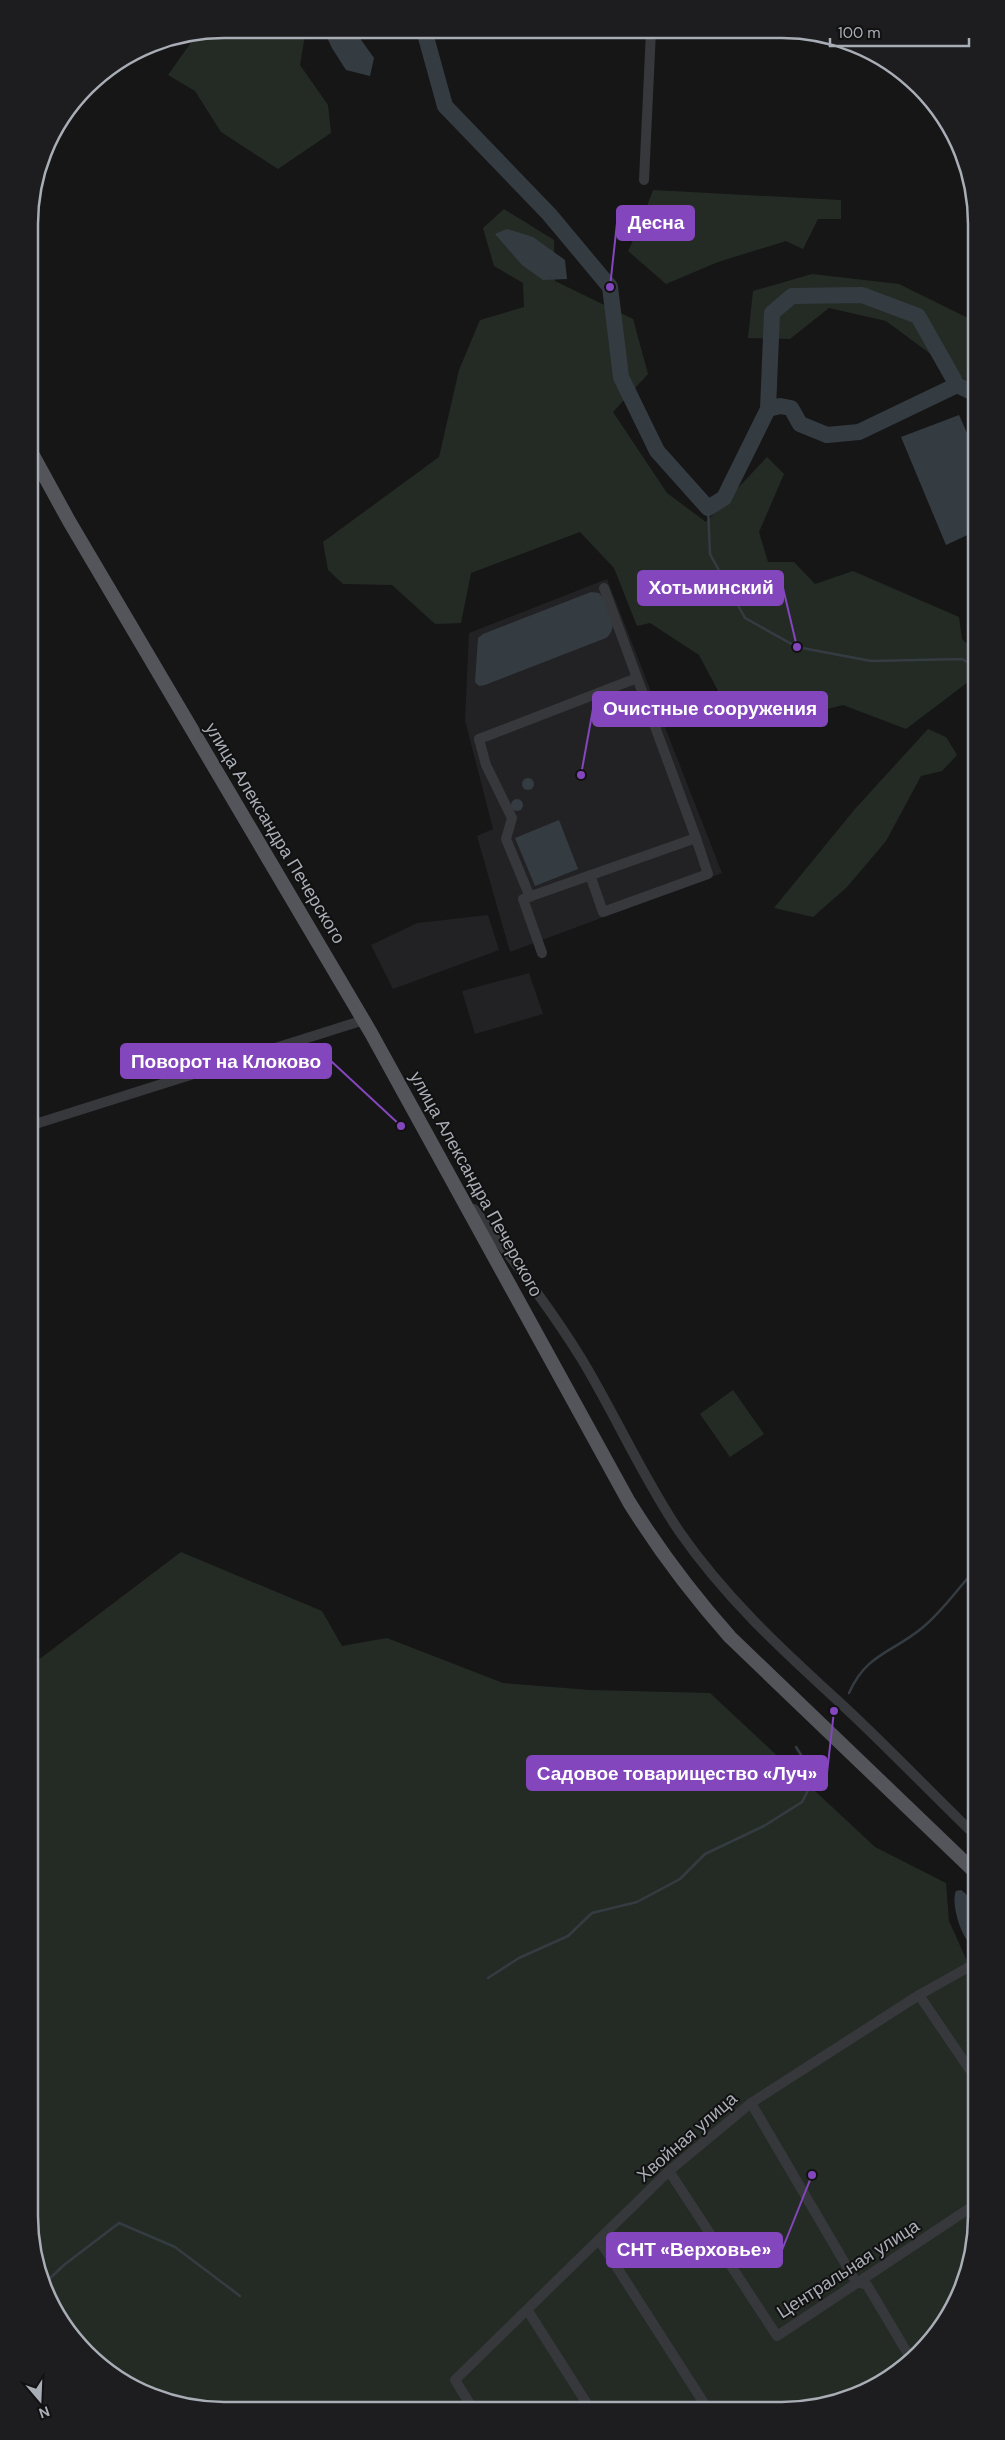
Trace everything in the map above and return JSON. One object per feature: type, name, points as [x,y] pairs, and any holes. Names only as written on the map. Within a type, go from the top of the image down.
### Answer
[{"type":"main road","name":"улица Александра Печерского","points":[[38,464],[69,521],[364,1020],[629,1502],[662,1555],[688,1590],[730,1637],[968,1865]]},
{"type":"street","points":[[644,180],[651,38]]},
{"type":"street","points":[[590,875],[603,912],[708,874],[604,588]]},
{"type":"street","points":[[530,897],[506,839],[512,818],[486,765],[479,739],[637,678]]},
{"type":"street","points":[[542,953],[522,899],[696,838]]},
{"type":"street","points":[[38,1123],[364,1020]]},
{"type":"street","points":[[457,1188],[548,1307],[581,1359],[679,1531],[711,1572],[752,1620],[789,1658],[837,1700],[968,1828]]},
{"type":"street","name":"Хвойная улица","points":[[469,2402],[455,2380],[600,2241],[669,2171],[751,2103],[920,1995],[968,1968]]},
{"type":"street","points":[[920,1995],[968,2067]]},
{"type":"street","points":[[751,2103],[856,2282],[867,2285],[907,2353]]},
{"type":"street","name":"Центральная улица","points":[[669,2171],[776,2336],[968,2209]]},
{"type":"street","points":[[600,2241],[703,2402]]},
{"type":"street","points":[[528,2311],[586,2402]]},
{"type":"shaded area","points":[[211,38],[304,38],[300,65],[328,105],[331,133],[278,169],[221,132],[195,91],[168,75],[193,40]]},
{"type":"shaded area","points":[[327,38],[360,38],[374,58],[370,76],[346,70]]},
{"type":"shaded area","points":[[653,190],[841,200],[841,219],[818,219],[803,249],[786,241],[718,262],[666,284],[628,251]]},
{"type":"shaded area","points":[[504,209],[554,240],[555,281],[633,319],[648,374],[613,412],[667,493],[706,522],[767,457],[784,474],[759,532],[768,562],[794,562],[815,584],[853,571],[959,617],[962,639],[968,645],[968,682],[906,729],[843,705],[771,724],[734,721],[699,655],[650,623],[637,626],[614,568],[580,532],[471,573],[461,623],[435,624],[392,585],[343,584],[328,570],[323,542],[439,457],[459,370],[480,320],[524,307],[523,283],[494,266],[483,228]]},
{"type":"shaded area","points":[[507,229],[533,237],[565,260],[567,279],[543,280],[522,265],[495,234]]},
{"type":"shaded area","points":[[812,274],[899,284],[968,318],[968,381],[886,321],[829,308],[790,339],[748,338],[753,291]]},
{"type":"shaded area","points":[[959,415],[968,435],[968,535],[946,545],[901,437]]},
{"type":"shaded area","points":[[607,579],[722,873],[510,952],[477,836],[493,829],[465,720],[469,633]]},
{"type":"shaded area","points":[[591,592],[599,593],[607,604],[612,616],[612,628],[606,638],[485,685],[479,686],[475,682],[478,638],[483,634]]},
{"type":"shaded area","points":[[928,729],[946,737],[957,755],[942,771],[921,776],[886,841],[847,887],[813,917],[774,908],[855,809]]},
{"type":"shaded area","points":[[526,778],[530,778],[534,784],[530,790],[526,790],[522,786],[522,782]]},
{"type":"shaded area","points":[[515,799],[519,799],[523,805],[519,811],[515,811],[511,807],[511,803]]},
{"type":"shaded area","points":[[559,820],[578,869],[535,886],[515,838]]},
{"type":"shaded area","points":[[488,915],[499,950],[393,989],[371,945],[417,923]]},
{"type":"shaded area","points":[[529,973],[543,1014],[475,1034],[462,991]]},
{"type":"shaded area","points":[[733,1390],[764,1434],[730,1457],[700,1414]]},
{"type":"shaded area","points":[[181,1552],[322,1611],[342,1646],[387,1638],[503,1683],[590,1690],[710,1693],[875,1847],[946,1883],[949,1921],[968,1961],[968,2216],[964,2253],[958,2276],[943,2310],[929,2330],[895,2364],[874,2378],[841,2393],[818,2399],[794,2402],[211,2402],[187,2399],[164,2393],[130,2378],[110,2364],[76,2330],[62,2310],[47,2276],[39,2241],[38,1660]]},
{"type":"shaded area","points":[[961,1890],[968,1896],[968,1941],[962,1932],[956,1914],[956,1891]]},
{"type":"waterway","points":[[426,38],[445,106],[549,214],[610,287],[621,377],[657,451],[708,508],[724,498],[768,409],[772,313],[792,296],[862,295],[918,316],[957,385],[968,390]]},
{"type":"waterway","points":[[768,409],[780,406],[791,408],[800,424],[827,435],[859,432],[957,385]]},
{"type":"waterway","points":[[708,508],[710,554],[745,618],[797,647],[871,661],[962,659],[968,662]]},
{"type":"waterway","points":[[849,1693],[856,1680],[872,1661],[929,1622],[968,1578]]},
{"type":"waterway","points":[[488,1978],[519,1958],[568,1936],[592,1913],[637,1902],[680,1879],[705,1854],[764,1826],[802,1802],[815,1777],[796,1747]]},
{"type":"waterway","points":[[49,2280],[64,2265],[119,2223],[175,2247],[240,2296]]},
{"type":"place","name":"Десна","points":[[610,287]]},
{"type":"place","name":"Хотьминский","points":[[797,647]]},
{"type":"place","name":"Очистные сооружения","points":[[581,775]]},
{"type":"place","name":"Поворот на Клоково","points":[[401,1126]]},
{"type":"place","name":"Садовое товарищество «Луч»","points":[[834,1711]]},
{"type":"place","name":"СНТ «Верховье»","points":[[812,2175]]}]
